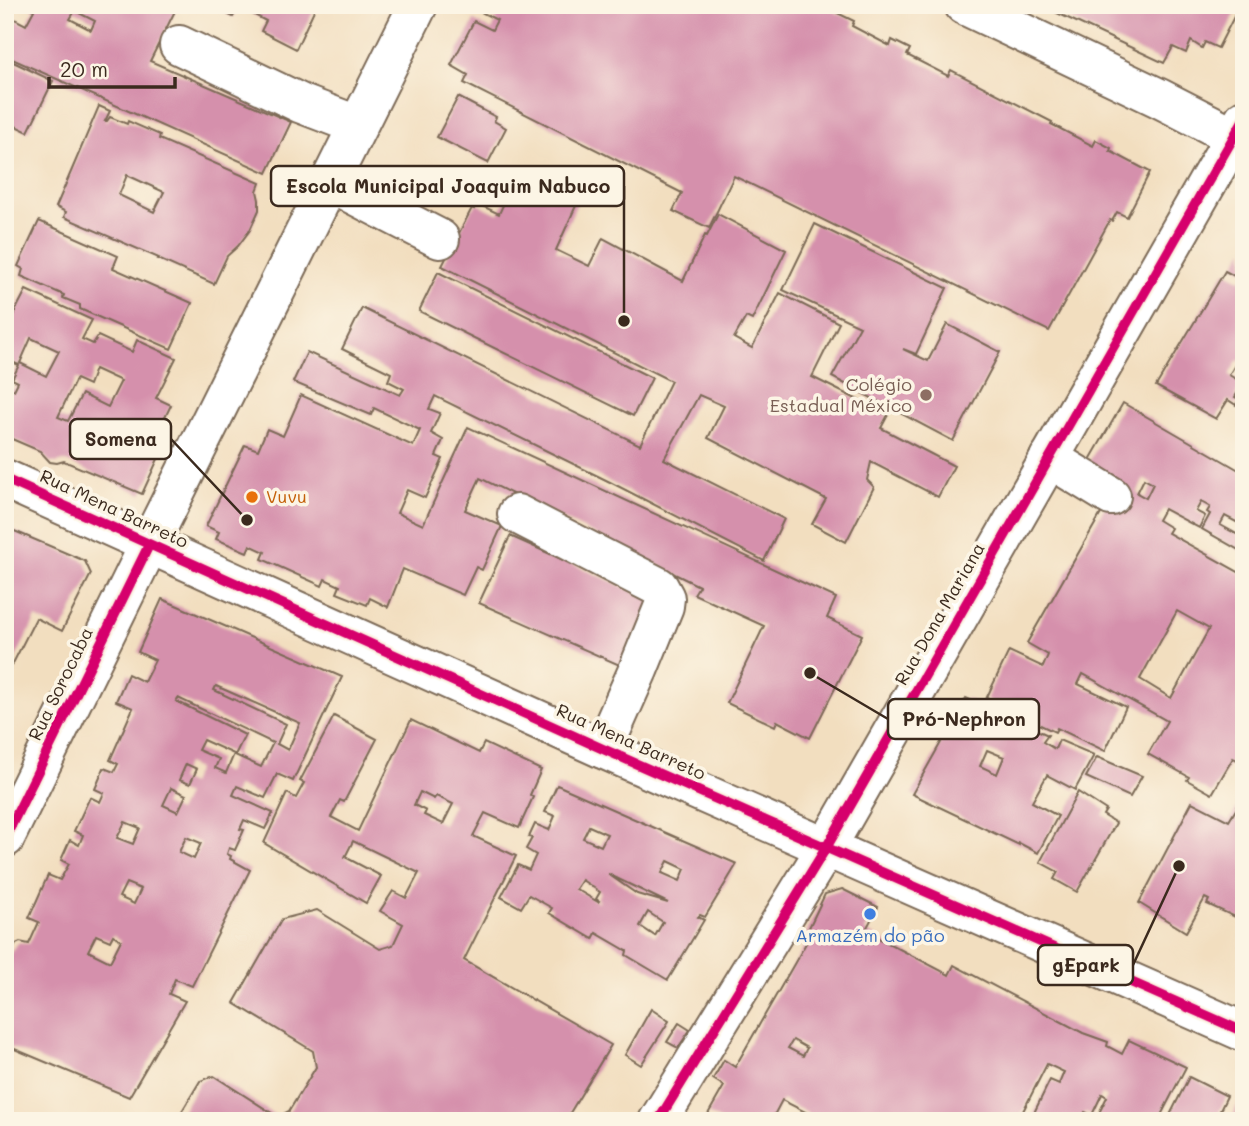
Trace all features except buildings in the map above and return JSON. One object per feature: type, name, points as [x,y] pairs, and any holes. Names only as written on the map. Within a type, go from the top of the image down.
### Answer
[{"type":"street","name":"Rua Sorocaba","points":[[5,838],[418,5]]},
{"type":"street","points":[[964,5],[1159,98],[1238,128]]},
{"type":"street","points":[[179,45],[302,104],[357,125]]},
{"type":"street","name":"Rua Dona Mariana","points":[[658,1121],[826,848],[1238,128]]},
{"type":"street","points":[[329,182],[440,239]]},
{"type":"street","points":[[1049,458],[1111,496]]},
{"type":"street","name":"Rua Mena Barreto","points":[[5,479],[603,749],[1244,1032]]},
{"type":"street","points":[[517,514],[659,587],[665,598],[638,670],[603,749]]},
{"type":"cycle path","points":[[658,1121],[826,848],[1244,119]]},
{"type":"cycle path","points":[[5,479],[603,749],[1244,1032]]},
{"type":"cycle path","points":[[5,838],[149,545]]},
{"type":"place","name":"Escola Municipal Joaquim Nabuco","points":[[624,321]]},
{"type":"place","name":"Colégio Estadual México","points":[[926,395]]},
{"type":"place","name":"Vuvu","points":[[252,497]]},
{"type":"place","name":"Somena","points":[[247,520]]},
{"type":"place","name":"Pró-Nephron","points":[[810,673]]},
{"type":"place","name":"gEpark","points":[[1179,866]]},
{"type":"place","name":"Armazém do pão","points":[[870,914]]}]
